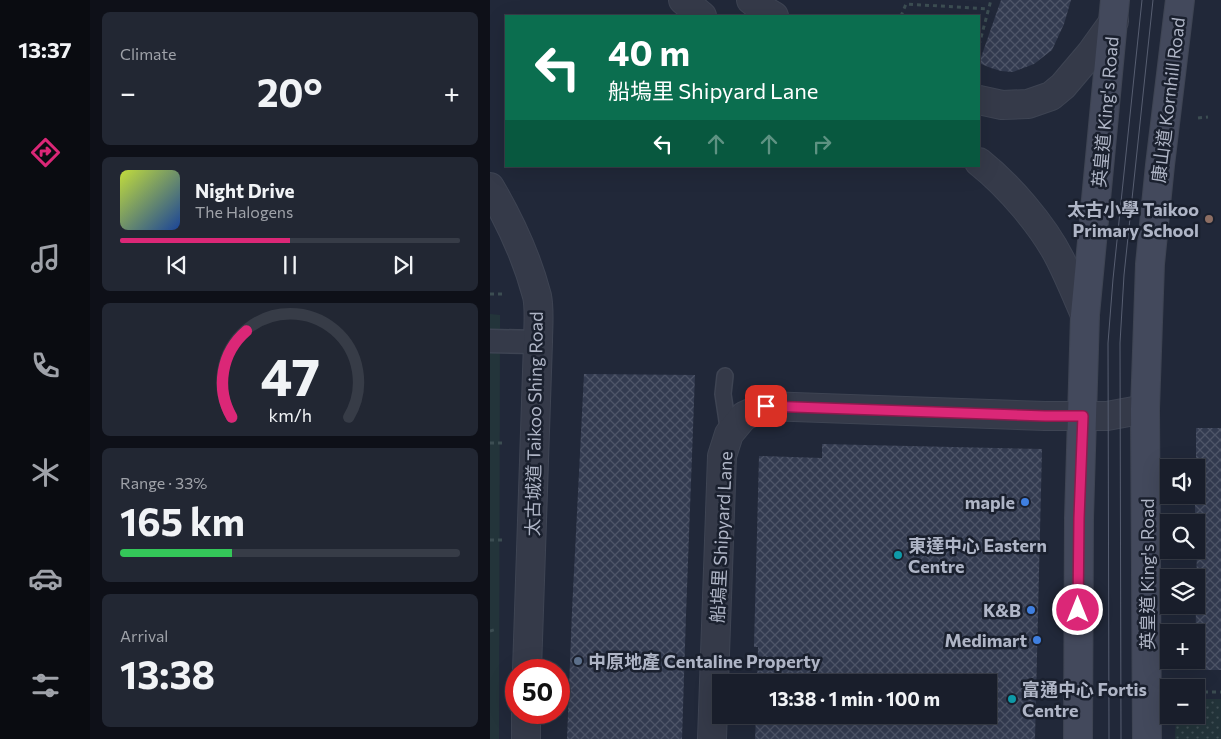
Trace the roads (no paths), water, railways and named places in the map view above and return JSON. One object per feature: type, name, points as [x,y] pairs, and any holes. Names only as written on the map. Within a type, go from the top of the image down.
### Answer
[{"type":"main road","name":"康山道 Kornhill Road","points":[[1145,409],[1150,264],[1180,0]]},
{"type":"main road","name":"英皇道 King's Road","points":[[1078,739],[1079,518],[1085,315],[1114,10]]},
{"type":"main road","name":"英皇道 King's Road","points":[[1145,409],[1148,739]]},
{"type":"street","points":[[683,0],[701,15]]},
{"type":"street","points":[[751,0],[772,15]]},
{"type":"street","name":"英皇道 King's Road","points":[[980,100],[1002,105],[1028,104],[1051,96],[1063,86],[1091,53],[1114,10]]},
{"type":"street","name":"英皇道 King's Road","points":[[980,163],[1033,218],[1059,258],[1085,315]]},
{"type":"street","name":"太古城道 Taikoo Shing Road","points":[[490,187],[508,218],[524,257],[537,298],[538,342],[527,659]]},
{"type":"street","points":[[490,341],[538,342]]},
{"type":"street","name":"船塢里 Shipyard Lane","points":[[712,739],[722,456],[729,434],[744,416],[766,406],[1045,416],[1108,416],[1145,409]]},
{"type":"street","points":[[526,724],[526,739]]},
{"type":"lane","points":[[725,376],[723,394],[729,434]]},
{"type":"tram line","points":[[1109,739],[1108,343],[1142,0]]},
{"type":"tram line","points":[[1121,739],[1120,343],[1124,275],[1153,0]]},
{"type":"place","name":"太古小學 Taikoo Primary School","points":[[1209,219]]},
{"type":"place","name":"maple","points":[[1025,502]]},
{"type":"place","name":"東達中心 Eastern Centre","points":[[898,555]]},
{"type":"place","name":"K&B","points":[[1031,610]]},
{"type":"place","name":"Medimart","points":[[1037,640]]},
{"type":"place","name":"中原地產 Centaline Property","points":[[578,661]]},
{"type":"place","name":"富通中心 Fortis Centre","points":[[1012,699]]}]
